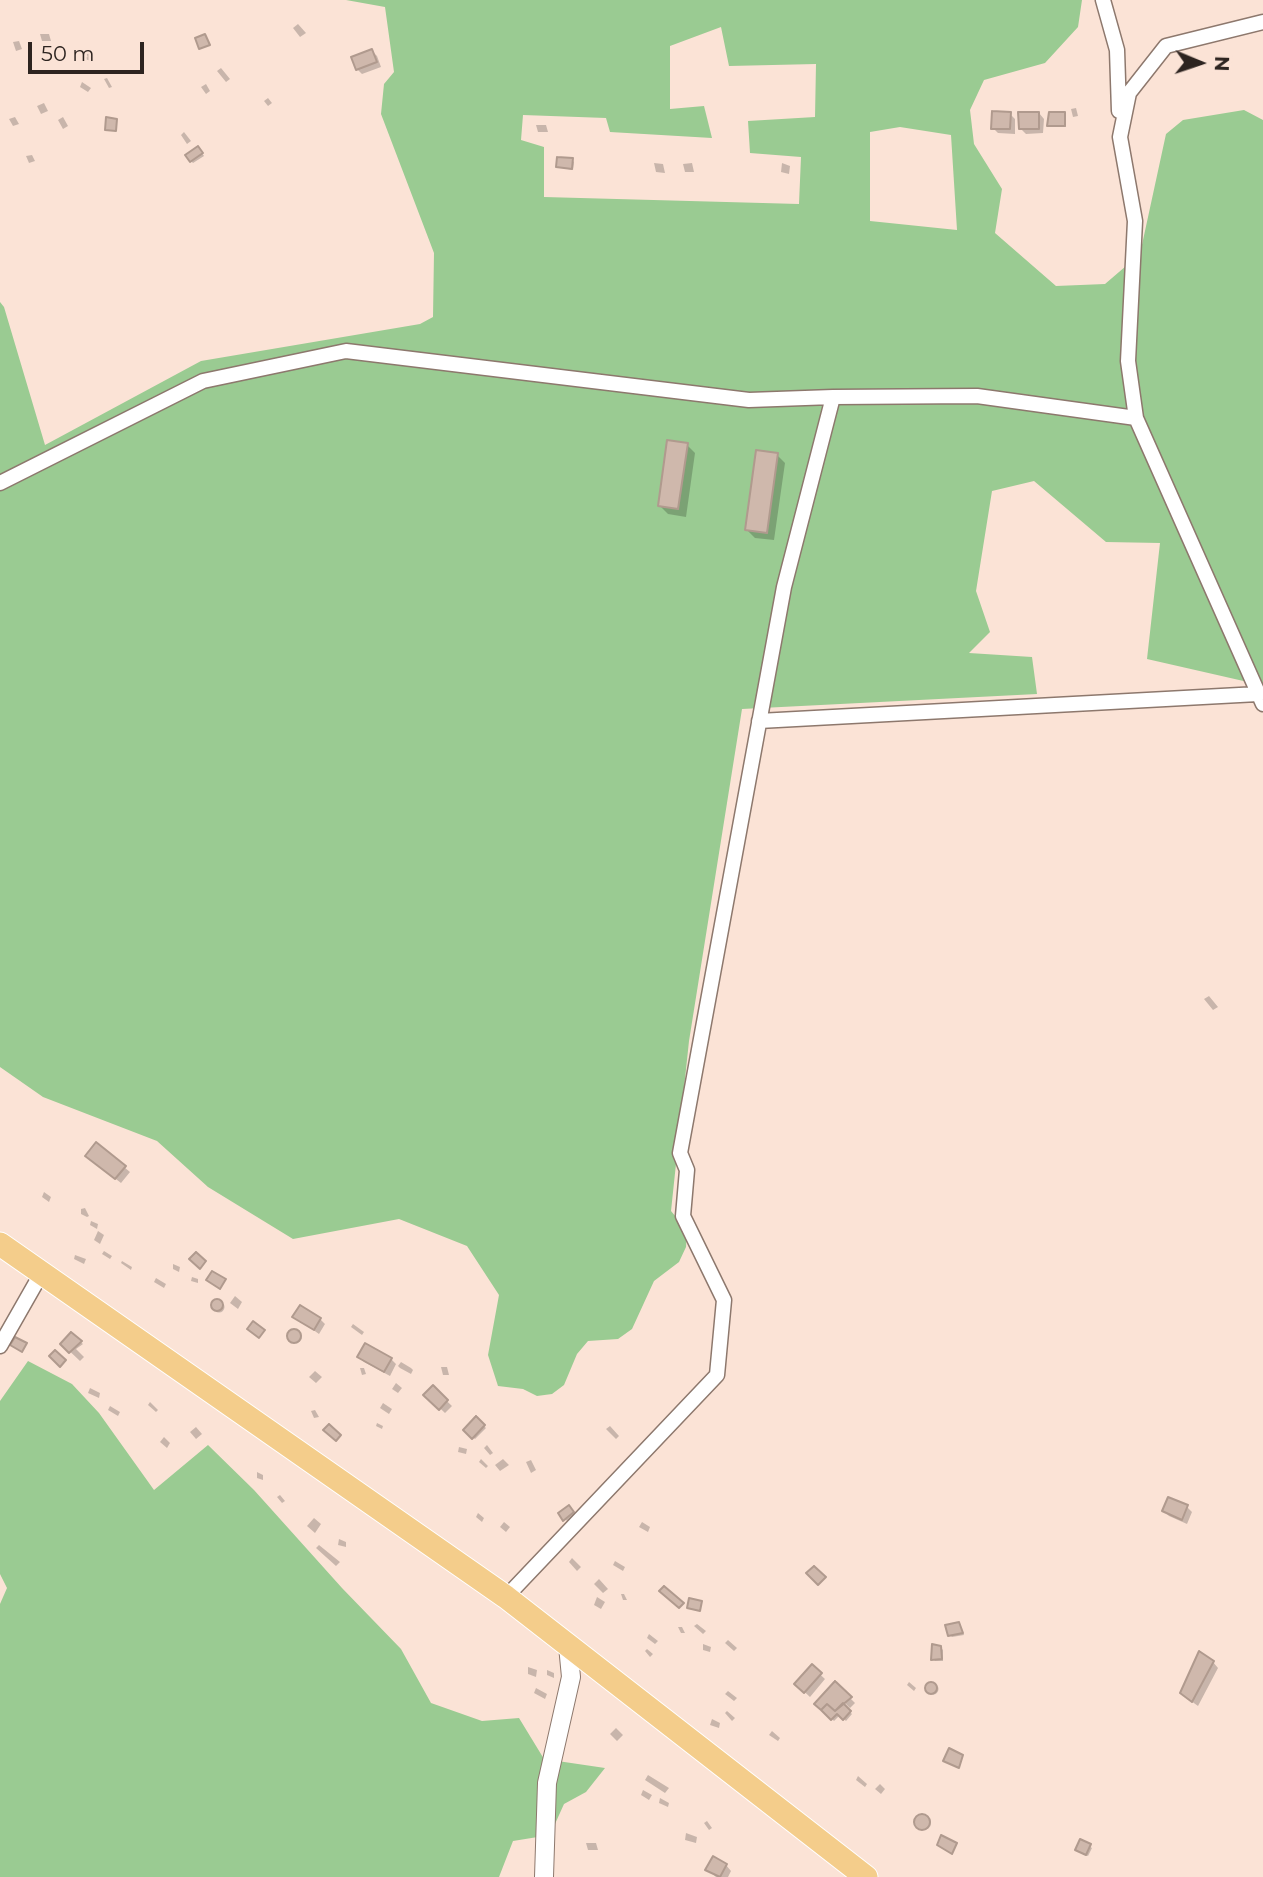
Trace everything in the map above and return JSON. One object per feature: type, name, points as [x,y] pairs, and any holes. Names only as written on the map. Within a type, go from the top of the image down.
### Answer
[{"type":"main road","points":[[0,1244],[506,1597],[866,1877]]},
{"type":"street","points":[[759,721],[1261,699],[1136,418],[1128,361],[1135,221],[1120,137],[1117,50],[1103,0]]},
{"type":"street","points":[[1120,137],[1129,93],[1166,46],[1263,22]]},
{"type":"street","points":[[0,482],[203,381],[346,351],[749,400],[976,396],[1136,418]]},
{"type":"street","points":[[506,1597],[717,1375],[724,1300],[683,1216],[687,1170],[680,1153],[784,587],[833,397]]},
{"type":"street","points":[[0,1346],[41,1274]]},
{"type":"street","points":[[544,1877],[547,1783],[571,1677],[568,1646]]},
{"type":"green space","points":[[346,0],[1082,0],[1078,27],[1045,63],[984,80],[970,110],[974,144],[1002,189],[995,233],[1056,286],[1105,284],[1140,254],[1166,134],[1183,120],[1244,110],[1263,120],[1263,688],[1261,685],[1147,659],[1160,543],[1106,542],[1034,481],[992,491],[976,591],[990,632],[969,653],[1032,657],[1037,694],[742,709],[689,1041],[671,1211],[687,1230],[686,1247],[679,1262],[654,1281],[632,1329],[618,1339],[588,1341],[577,1354],[564,1385],[552,1394],[537,1396],[523,1389],[498,1386],[488,1355],[499,1295],[467,1246],[399,1219],[293,1239],[208,1187],[157,1141],[43,1097],[0,1067],[0,302],[4,307],[45,445],[201,361],[420,324],[433,317],[434,253],[381,114],[384,84],[394,72],[385,7]],"holes":[[[721,27],[729,66],[816,64],[815,117],[748,121],[750,153],[801,157],[799,204],[544,197],[544,147],[521,140],[523,115],[606,118],[610,132],[712,138],[704,106],[670,109],[670,46]],[[900,127],[951,135],[957,230],[870,221],[870,132]]]},
{"type":"green space","points":[[28,1361],[72,1384],[99,1413],[154,1490],[208,1445],[254,1490],[401,1649],[431,1703],[482,1721],[519,1718],[544,1759],[605,1768],[586,1792],[564,1804],[550,1835],[513,1841],[499,1877],[0,1877],[0,1604],[7,1588],[0,1574],[0,1401]]},
{"type":"building","points":[[205,34],[210,45],[199,49],[195,38]]},
{"type":"building","points":[[372,49],[377,62],[356,70],[351,57]]},
{"type":"building","points":[[992,111],[1011,112],[1010,129],[991,129]]},
{"type":"building","points":[[1018,112],[1039,112],[1039,129],[1019,129]]},
{"type":"building","points":[[1049,112],[1065,112],[1065,126],[1047,126]]},
{"type":"building","points":[[106,117],[117,119],[116,131],[105,130]]},
{"type":"building","points":[[198,146],[203,153],[190,162],[185,155]]},
{"type":"building","points":[[557,157],[573,158],[572,169],[556,167]]},
{"type":"building","points":[[667,440],[688,443],[678,509],[658,506]]},
{"type":"building","points":[[756,450],[778,453],[767,533],[745,530]]},
{"type":"building","points":[[96,1142],[126,1166],[115,1179],[85,1156]]},
{"type":"building","points":[[196,1252],[206,1261],[200,1269],[189,1259]]},
{"type":"building","points":[[212,1271],[226,1279],[220,1289],[206,1280]]},
{"type":"building","points":[[212,1300],[222,1300],[222,1310],[212,1310]]},
{"type":"building","points":[[300,1305],[321,1318],[314,1330],[292,1317]]},
{"type":"building","points":[[253,1321],[265,1330],[259,1338],[247,1329]]},
{"type":"building","points":[[294,1329],[299,1331],[299,1341],[294,1343],[289,1341],[287,1336],[289,1331]]},
{"type":"building","points":[[71,1332],[82,1341],[69,1353],[60,1344]]},
{"type":"building","points":[[15,1337],[27,1343],[22,1352],[10,1345]]},
{"type":"building","points":[[365,1343],[392,1358],[384,1372],[357,1357]]},
{"type":"building","points":[[55,1350],[66,1360],[60,1367],[49,1356]]},
{"type":"building","points":[[433,1385],[448,1400],[439,1410],[423,1395]]},
{"type":"building","points":[[476,1416],[485,1425],[472,1439],[463,1430]]},
{"type":"building","points":[[329,1424],[341,1435],[336,1441],[323,1430]]},
{"type":"building","points":[[1168,1497],[1188,1505],[1182,1520],[1162,1511]]},
{"type":"building","points":[[569,1505],[574,1512],[563,1521],[558,1513]]},
{"type":"building","points":[[814,1566],[826,1577],[818,1585],[806,1573]]},
{"type":"building","points":[[664,1586],[684,1603],[679,1608],[659,1591]]},
{"type":"building","points":[[689,1598],[702,1601],[700,1611],[687,1608]]},
{"type":"building","points":[[959,1622],[963,1633],[948,1636],[945,1625]]},
{"type":"building","points":[[932,1644],[941,1646],[942,1659],[931,1660]]},
{"type":"building","points":[[1199,1651],[1214,1661],[1192,1702],[1180,1693]]},
{"type":"building","points":[[812,1664],[822,1673],[804,1693],[794,1684]]},
{"type":"building","points":[[835,1681],[852,1697],[835,1711],[827,1704],[821,1710],[814,1704]]},
{"type":"building","points":[[926,1683],[936,1683],[936,1693],[926,1693]]},
{"type":"building","points":[[843,1703],[851,1711],[843,1720],[837,1714],[831,1720],[821,1710],[827,1704],[835,1711]]},
{"type":"building","points":[[949,1748],[963,1755],[959,1768],[943,1761]]},
{"type":"building","points":[[922,1814],[928,1816],[928,1828],[922,1830],[916,1828],[914,1822],[916,1816]]},
{"type":"building","points":[[941,1835],[957,1843],[952,1854],[937,1845]]},
{"type":"building","points":[[1080,1839],[1091,1844],[1086,1855],[1075,1850]]},
{"type":"building","points":[[713,1856],[727,1864],[720,1877],[705,1870]]}]
